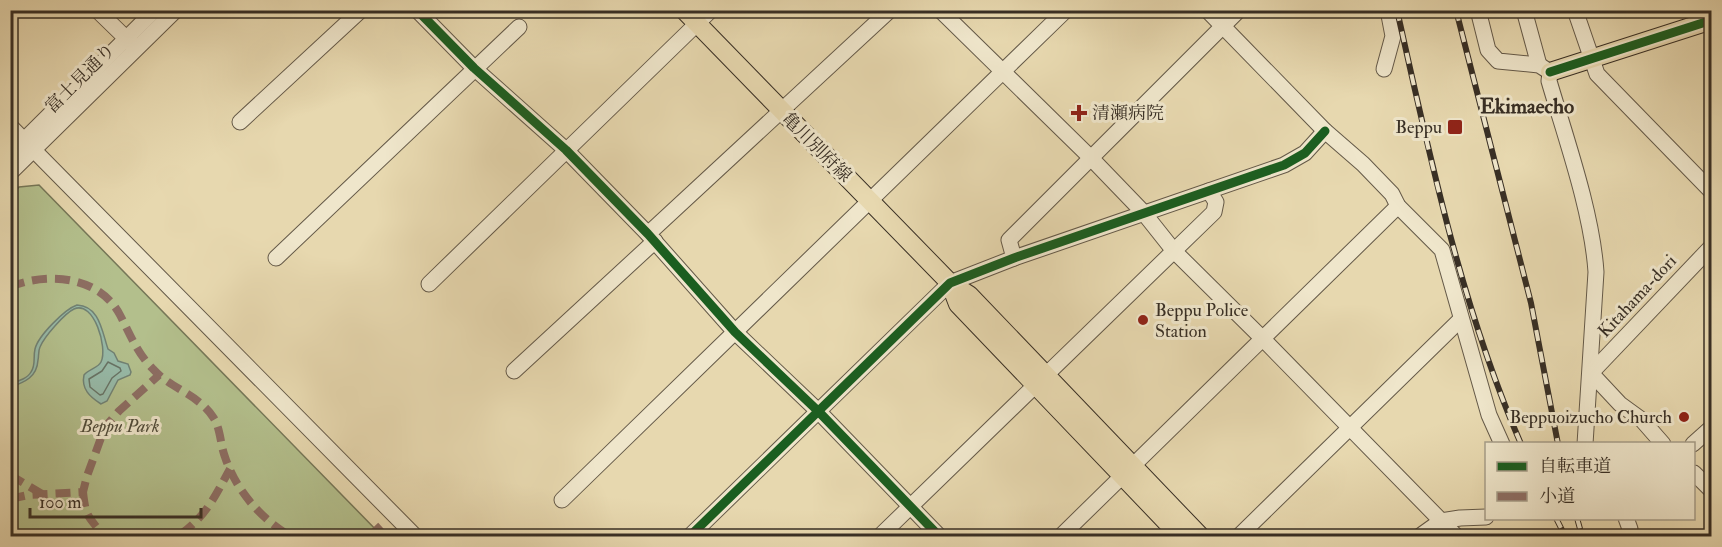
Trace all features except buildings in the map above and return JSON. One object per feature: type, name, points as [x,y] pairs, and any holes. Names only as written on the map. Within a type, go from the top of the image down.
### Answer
[{"type":"main road","name":"亀川別府線","points":[[690,17],[950,283],[969,295],[1040,380],[1127,471],[1200,537]]},
{"type":"main road","points":[[1544,69],[1591,59],[1712,20]]},
{"type":"main road","name":"亀川別府線","points":[[1127,471],[1180,537]]},
{"type":"street","points":[[97,10],[132,44]]},
{"type":"street","points":[[10,173],[29,145],[132,44],[155,10]]},
{"type":"street","name":"富士見通り","points":[[132,44],[176,10]]},
{"type":"street","points":[[240,122],[361,10]]},
{"type":"street","points":[[417,10],[474,68],[566,150],[652,238],[735,332],[819,412],[939,537]]},
{"type":"street","points":[[429,284],[566,150],[690,17],[711,10]]},
{"type":"street","points":[[514,371],[782,111],[890,10]]},
{"type":"street","points":[[940,10],[1090,157],[1143,212],[1174,251],[1456,537]]},
{"type":"street","points":[[562,501],[1066,10]]},
{"type":"street","points":[[1207,10],[1325,131],[1363,164],[1392,194],[1398,206],[1442,250],[1489,415],[1501,442]]},
{"type":"street","points":[[1014,258],[1009,240],[1239,10]]},
{"type":"street","points":[[1384,69],[1393,36],[1388,10]]},
{"type":"street","points":[[1478,10],[1488,50],[1492,56],[1498,61],[1544,69]]},
{"type":"street","points":[[1524,10],[1549,81],[1582,197],[1594,253],[1596,272],[1585,442]]},
{"type":"street","points":[[1575,10],[1597,74],[1712,192]]},
{"type":"street","points":[[276,258],[519,27]]},
{"type":"street","points":[[10,126],[415,537]]},
{"type":"street","points":[[690,537],[950,283],[1143,212],[1284,165],[1305,153],[1325,131]]},
{"type":"street","points":[[10,154],[29,145]]},
{"type":"street","points":[[880,537],[1214,212],[1216,202],[1209,191]]},
{"type":"street","points":[[1062,537],[1398,206]]},
{"type":"street","name":"Kitahama-dori","points":[[1590,373],[1712,246]]},
{"type":"street","points":[[1239,537],[1461,319]]},
{"type":"street","points":[[1590,373],[1620,404],[1642,420],[1661,442]]},
{"type":"street","points":[[1695,442],[1712,427]]},
{"type":"street","points":[[1695,473],[1712,491]]},
{"type":"street","points":[[1420,537],[1441,521],[1485,518]]},
{"type":"green space","name":"Beppu Park","points":[[39,185],[382,536],[11,536],[11,196],[19,187]]},
{"type":"water","points":[[77,305],[85,306],[95,315],[102,328],[108,349],[114,353],[118,361],[128,364],[130,375],[118,380],[107,401],[101,404],[87,392],[83,380],[84,375],[101,362],[103,347],[93,318],[81,308],[74,309],[65,315],[46,337],[39,349],[37,366],[33,375],[11,387],[11,383],[25,378],[31,372],[35,349],[46,330]]},
{"type":"railway","points":[[1397,10],[1435,176],[1464,285],[1481,339],[1520,442]]},
{"type":"railway","points":[[1456,10],[1531,303],[1558,442]]},
{"type":"railway","points":[[1557,520],[1565,536]]},
{"type":"railway","points":[[1578,520],[1582,536]]},
{"type":"marked path","points":[[10,287],[39,279],[71,280],[99,292],[111,302],[147,363],[160,376],[200,403],[213,417],[218,426],[223,452],[242,492],[259,512],[290,536]]},
{"type":"marked path","points":[[10,499],[28,495],[83,492],[105,427],[119,411],[159,375]]},
{"type":"marked path","points":[[181,534],[198,520],[230,469]]},
{"type":"marked path","points":[[10,475],[42,494]]},
{"type":"marked path","points":[[83,492],[87,513],[103,536]]},
{"type":"marked path","points":[[370,536],[386,521]]},
{"type":"cycle path","points":[[417,10],[474,68],[566,150],[648,234],[735,332],[819,412],[939,536]]},
{"type":"cycle path","points":[[1550,72],[1712,20]]},
{"type":"cycle path","points":[[690,536],[950,283],[1014,258],[1284,165],[1305,153],[1325,131]]},
{"type":"place","name":"清瀬病院","points":[[1079,113]]},
{"type":"place","name":"Beppu","points":[[1455,127]]},
{"type":"place","name":"Beppu Police Station","points":[[1143,320]]},
{"type":"place","name":"Beppuoizucho Church","points":[[1684,417]]},
{"type":"district","name":"Ekimaecho","points":[[1527,106]]}]
